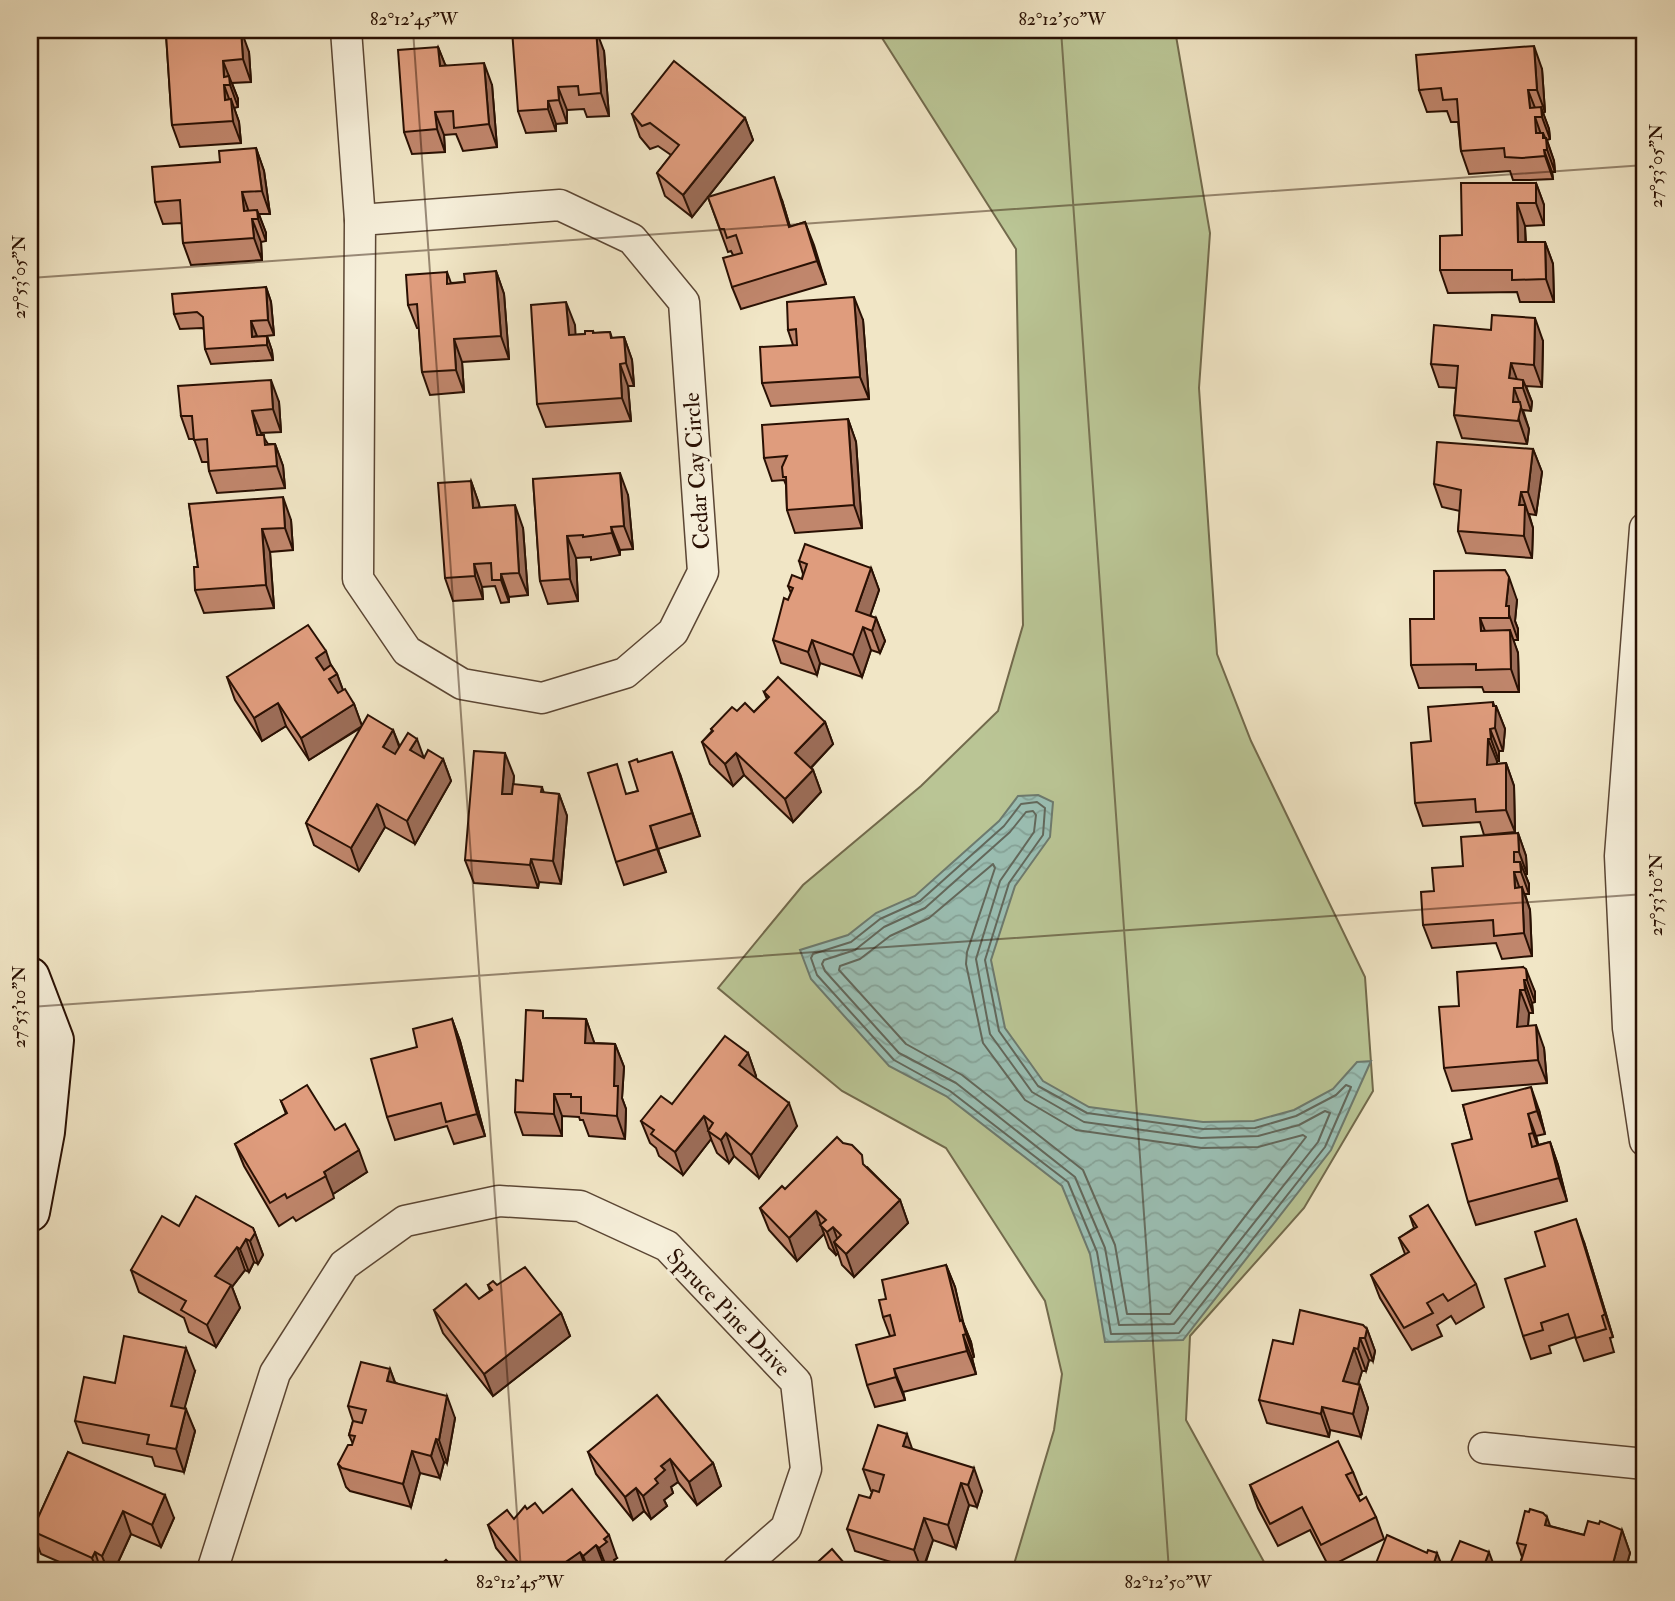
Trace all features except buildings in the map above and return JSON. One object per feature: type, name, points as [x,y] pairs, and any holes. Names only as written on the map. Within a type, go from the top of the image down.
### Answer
[{"type":"street","name":"Cedar Cay Circle","points":[[346,30],[359,219],[358,579],[407,651],[462,684],[542,698],[625,673],[673,632],[703,572],[684,302],[632,239],[560,205],[359,219]]},
{"type":"street","points":[[1645,528],[1620,856],[1628,1028],[1645,1141]]},
{"type":"street","points":[[30,977],[54,1040],[45,1132],[30,1212]]},
{"type":"street","name":"Spruce Pine Drive","points":[[212,1571],[275,1373],[344,1265],[405,1221],[499,1201],[580,1206],[667,1246],[796,1382],[806,1469],[786,1528],[737,1571]]},
{"type":"street","points":[[1484,1448],[1645,1464]]},
{"type":"green space","points":[[877,30],[1175,30],[1210,233],[1199,388],[1217,654],[1251,741],[1365,977],[1373,1091],[1304,1208],[1190,1336],[1186,1420],[1269,1571],[1012,1571],[1054,1430],[1062,1374],[1045,1301],[946,1148],[842,1091],[718,988],[803,885],[921,786],[998,711],[1023,625],[1016,249]]},
{"type":"water","points":[[1038,795],[1053,802],[1050,837],[1015,886],[991,960],[1005,1028],[1043,1081],[1089,1107],[1203,1122],[1254,1121],[1294,1110],[1333,1089],[1357,1062],[1371,1061],[1331,1150],[1183,1340],[1105,1342],[1090,1254],[1062,1186],[946,1096],[889,1066],[811,979],[800,950],[848,935],[876,913],[915,896],[999,821],[1018,796]]}]
